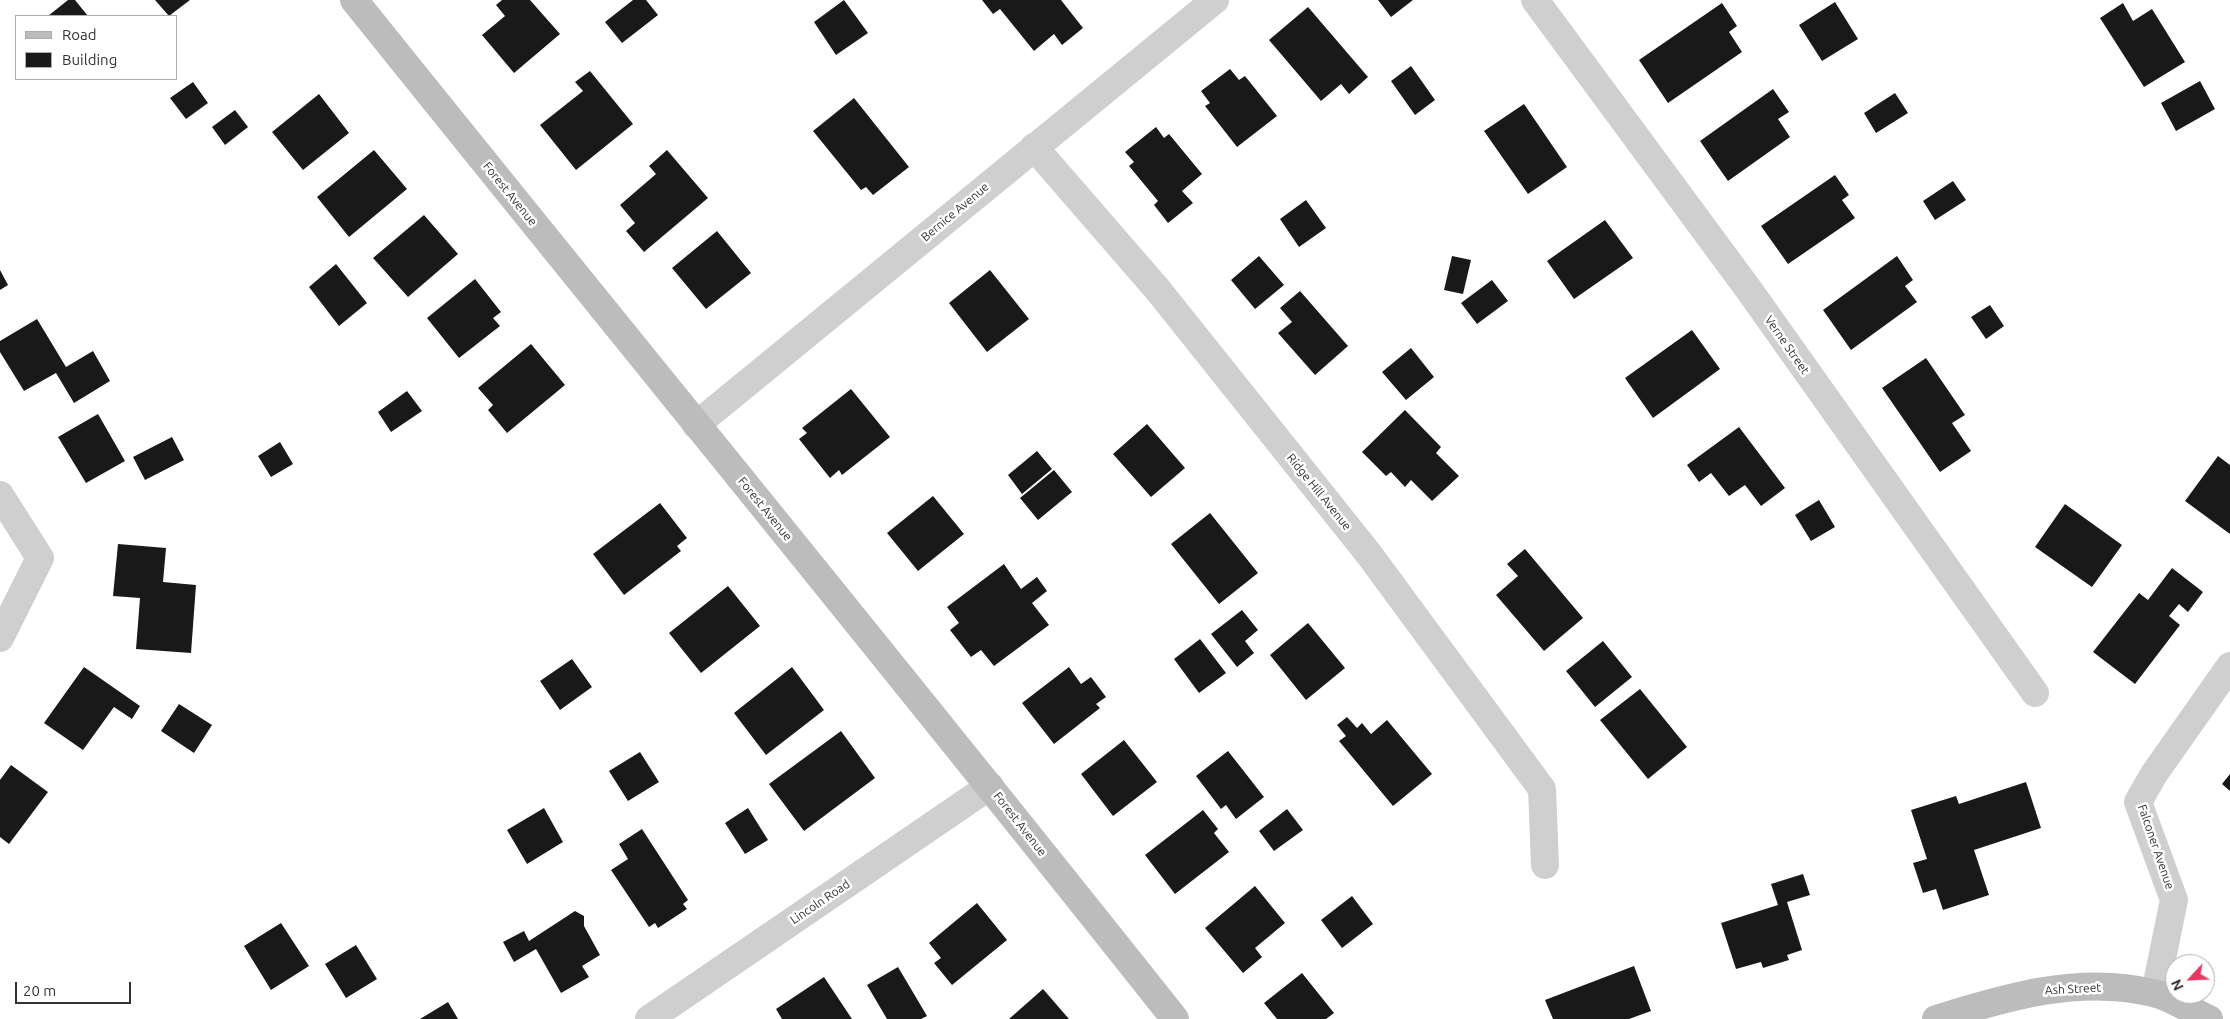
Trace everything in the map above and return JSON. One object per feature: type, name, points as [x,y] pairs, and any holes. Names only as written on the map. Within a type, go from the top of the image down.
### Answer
[{"type":"street","name":"Forest Avenue","points":[[354,0],[990,786],[1175,1019]]},
{"type":"street","name":"Bernice Avenue","points":[[696,425],[1215,0]]},
{"type":"street","name":"Verne Street","points":[[1535,0],[1749,290],[2035,693]]},
{"type":"street","name":"Ridge Hill Avenue","points":[[1034,147],[1158,290],[1368,553],[1542,789],[1545,865]]},
{"type":"street","points":[[0,495],[40,558],[0,638]]},
{"type":"street","name":"Falconer Avenue","points":[[2155,993],[2174,900],[2138,802],[2154,774],[2230,666]]},
{"type":"street","name":"Lincoln Road","points":[[649,1019],[990,786]]},
{"type":"street","name":"Ash Street","points":[[1936,1019],[2038,991],[2083,986],[2155,993],[2209,1019]]},
{"type":"building","points":[[68,0],[75,0],[87,15],[49,15]]},
{"type":"building","points":[[155,0],[190,0],[170,15],[168,15]]},
{"type":"building","points":[[502,0],[530,0],[560,34],[514,73],[482,35],[505,16],[496,5]]},
{"type":"building","points":[[633,0],[646,0],[658,15],[622,43],[605,22]]},
{"type":"building","points":[[844,0],[868,33],[836,55],[814,22]]},
{"type":"building","points":[[982,0],[1061,0],[1083,28],[1062,45],[1054,34],[1034,51],[1000,9],[993,14]]},
{"type":"building","points":[[1378,0],[1413,0],[1391,17]]},
{"type":"building","points":[[1835,2],[1858,39],[1822,61],[1799,25]]},
{"type":"building","points":[[1722,3],[1737,26],[1729,32],[1742,52],[1668,103],[1639,60]]},
{"type":"building","points":[[2123,3],[2133,21],[2152,9],[2185,62],[2144,87],[2100,18]]},
{"type":"building","points":[[1308,7],[1368,77],[1349,94],[1341,84],[1321,101],[1269,40]]},
{"type":"building","points":[[1411,66],[1435,100],[1415,115],[1391,81]]},
{"type":"building","points":[[1230,69],[1239,80],[1245,76],[1277,116],[1237,147],[1205,106],[1210,103],[1201,91]]},
{"type":"building","points":[[590,71],[633,124],[576,170],[540,125],[583,91],[575,82]]},
{"type":"building","points":[[2200,81],[2215,109],[2176,131],[2161,103]]},
{"type":"building","points":[[193,82],[208,103],[186,119],[170,98]]},
{"type":"building","points":[[1773,89],[1789,112],[1778,119],[1790,137],[1728,181],[1700,141]]},
{"type":"building","points":[[1895,93],[1908,113],[1876,133],[1864,113]]},
{"type":"building","points":[[319,94],[349,133],[303,170],[272,132]]},
{"type":"building","points":[[854,98],[909,167],[873,195],[866,187],[861,190],[813,131]]},
{"type":"building","points":[[1524,104],[1567,167],[1528,194],[1484,131]]},
{"type":"building","points":[[235,110],[248,127],[225,145],[212,127]]},
{"type":"building","points":[[1156,127],[1164,138],[1169,134],[1202,174],[1182,191],[1193,203],[1168,223],[1154,205],[1158,201],[1129,166],[1134,162],[1125,152]]},
{"type":"building","points":[[374,150],[407,189],[349,237],[317,197]]},
{"type":"building","points":[[667,150],[708,198],[644,252],[626,231],[635,223],[620,205],[656,174],[649,166]]},
{"type":"building","points":[[1835,175],[1849,195],[1842,200],[1855,218],[1788,264],[1761,226]]},
{"type":"building","points":[[1953,181],[1966,200],[1935,220],[1923,201]]},
{"type":"building","points":[[1306,200],[1326,228],[1299,247],[1280,219]]},
{"type":"building","points":[[424,215],[458,254],[408,297],[373,258]]},
{"type":"building","points":[[1605,220],[1633,258],[1574,299],[1547,261]]},
{"type":"building","points":[[717,231],[751,273],[706,309],[672,268]]},
{"type":"building","points":[[1259,256],[1284,285],[1255,309],[1231,280]]},
{"type":"building","points":[[1452,256],[1471,260],[1463,294],[1444,290]]},
{"type":"building","points":[[1897,256],[1913,280],[1905,286],[1917,302],[1851,350],[1823,310]]},
{"type":"building","points":[[336,264],[367,303],[339,326],[309,287]]},
{"type":"building","points":[[0,270],[8,285],[0,290]]},
{"type":"building","points":[[990,270],[1029,319],[987,352],[949,303]]},
{"type":"building","points":[[475,279],[501,312],[493,318],[500,326],[459,358],[427,318]]},
{"type":"building","points":[[1492,280],[1508,301],[1477,324],[1461,303]]},
{"type":"building","points":[[1300,291],[1348,346],[1315,375],[1278,333],[1292,322],[1280,308]]},
{"type":"building","points":[[1990,305],[2004,326],[1986,339],[1971,317]]},
{"type":"building","points":[[37,319],[66,367],[93,351],[110,381],[74,403],[56,373],[24,391],[0,352],[0,341]]},
{"type":"building","points":[[1692,330],[1720,369],[1653,418],[1625,378]]},
{"type":"building","points":[[531,344],[565,385],[507,433],[488,410],[493,405],[478,388]]},
{"type":"building","points":[[1411,348],[1434,377],[1406,400],[1382,372]]},
{"type":"building","points":[[1926,358],[1965,415],[1952,423],[1971,451],[1940,472],[1882,388]]},
{"type":"building","points":[[851,389],[890,437],[842,475],[839,470],[830,478],[799,439],[807,433],[802,428]]},
{"type":"building","points":[[407,391],[422,411],[391,432],[378,412]]},
{"type":"building","points":[[1405,410],[1441,447],[1436,453],[1459,476],[1432,501],[1411,480],[1405,487],[1391,472],[1386,476],[1362,452]]},
{"type":"building","points":[[98,414],[125,461],[86,483],[58,437]]},
{"type":"building","points":[[1147,424],[1185,468],[1151,497],[1113,454]]},
{"type":"building","points":[[1739,427],[1785,488],[1761,506],[1745,485],[1729,496],[1711,473],[1699,482],[1687,465]]},
{"type":"building","points":[[172,437],[184,460],[145,480],[133,457]]},
{"type":"building","points":[[280,442],[293,464],[271,477],[258,456]]},
{"type":"building","points":[[1037,451],[1052,469],[1022,494],[1008,475]]},
{"type":"building","points":[[2218,456],[2230,465],[2230,534],[2185,501]]},
{"type":"building","points":[[1054,470],[1072,492],[1038,520],[1020,498]]},
{"type":"building","points":[[933,496],[964,534],[918,571],[887,533]]},
{"type":"building","points":[[1819,500],[1835,527],[1811,541],[1795,515]]},
{"type":"building","points":[[660,503],[687,538],[677,546],[681,551],[624,595],[593,554]]},
{"type":"building","points":[[2065,504],[2122,545],[2092,587],[2035,547]]},
{"type":"building","points":[[1210,513],[1258,573],[1219,604],[1171,544]]},
{"type":"building","points":[[118,544],[166,548],[163,582],[196,585],[191,653],[136,649],[140,598],[113,596]]},
{"type":"building","points":[[1525,549],[1583,618],[1544,651],[1496,595],[1518,576],[1507,564]]},
{"type":"building","points":[[1004,564],[1021,589],[1037,577],[1047,591],[1032,603],[1049,625],[994,666],[981,650],[971,657],[950,630],[959,623],[947,607]]},
{"type":"building","points":[[2172,568],[2203,592],[2188,612],[2179,604],[2169,616],[2180,625],[2135,684],[2093,652],[2139,593],[2148,600]]},
{"type":"building","points":[[728,586],[760,626],[701,673],[669,633]]},
{"type":"building","points":[[1242,610],[1258,630],[1245,641],[1254,653],[1237,667],[1211,634]]},
{"type":"building","points":[[1308,623],[1345,668],[1306,700],[1270,655]]},
{"type":"building","points":[[1200,639],[1226,673],[1199,693],[1174,659]]},
{"type":"building","points":[[1603,641],[1632,677],[1595,707],[1566,671]]},
{"type":"building","points":[[572,659],[592,687],[560,710],[540,681]]},
{"type":"building","points":[[84,667],[140,706],[132,719],[114,707],[83,750],[44,723]]},
{"type":"building","points":[[792,667],[824,710],[766,755],[734,713]]},
{"type":"building","points":[[1069,667],[1081,684],[1091,677],[1106,697],[1096,704],[1100,708],[1054,744],[1022,703]]},
{"type":"building","points":[[1640,689],[1687,747],[1648,779],[1600,720]]},
{"type":"building","points":[[179,704],[212,725],[194,753],[161,731]]},
{"type":"building","points":[[1347,717],[1357,728],[1362,723],[1371,734],[1387,720],[1432,774],[1393,806],[1339,741],[1346,736],[1337,725]]},
{"type":"building","points":[[841,731],[875,778],[804,831],[769,784]]},
{"type":"building","points":[[1124,740],[1157,782],[1113,816],[1081,774]]},
{"type":"building","points":[[1228,751],[1264,797],[1236,819],[1226,805],[1221,809],[1196,776]]},
{"type":"building","points":[[640,752],[659,782],[628,801],[609,771]]},
{"type":"building","points":[[11,765],[48,792],[9,844],[0,837],[0,780]]},
{"type":"building","points":[[2230,774],[2230,791],[2222,784]]},
{"type":"building","points":[[2026,782],[2041,828],[1974,850],[1989,895],[1943,910],[1936,889],[1923,893],[1913,863],[1927,859],[1911,810],[1956,796],[1959,804]]},
{"type":"building","points":[[544,808],[563,842],[527,864],[507,830]]},
{"type":"building","points":[[748,808],[768,840],[745,854],[725,823]]},
{"type":"building","points":[[1287,809],[1303,830],[1274,851],[1259,831]]},
{"type":"building","points":[[1203,810],[1218,829],[1214,833],[1229,852],[1175,894],[1145,855]]},
{"type":"building","points":[[642,829],[688,900],[683,904],[687,909],[658,928],[655,923],[649,927],[611,870],[628,859],[619,844]]},
{"type":"building","points":[[1803,874],[1810,895],[1787,902],[1802,950],[1787,955],[1789,960],[1763,968],[1761,962],[1736,969],[1721,923],[1778,905],[1771,884]]},
{"type":"building","points":[[1255,886],[1285,923],[1255,948],[1262,957],[1243,973],[1205,928]]},
{"type":"building","points":[[1352,896],[1373,924],[1342,948],[1321,920]]},
{"type":"building","points":[[977,903],[1007,940],[952,985],[934,963],[941,958],[929,943]]},
{"type":"building","points":[[575,911],[584,916],[584,926],[600,955],[582,966],[589,977],[561,993],[536,949],[514,962],[503,942],[524,931],[529,941]]},
{"type":"building","points":[[281,923],[309,966],[271,990],[244,946]]},
{"type":"building","points":[[356,945],[377,979],[346,998],[325,964]]},
{"type":"building","points":[[1634,966],[1651,1011],[1629,1019],[1553,1019],[1545,1000]]},
{"type":"building","points":[[898,967],[927,1016],[921,1019],[887,1019],[867,985]]},
{"type":"building","points":[[1302,973],[1334,1013],[1326,1019],[1277,1019],[1264,1003]]},
{"type":"building","points":[[824,977],[852,1019],[782,1019],[776,1009]]},
{"type":"building","points":[[1043,989],[1069,1019],[1009,1019]]},
{"type":"building","points":[[448,1002],[458,1019],[420,1019]]}]
